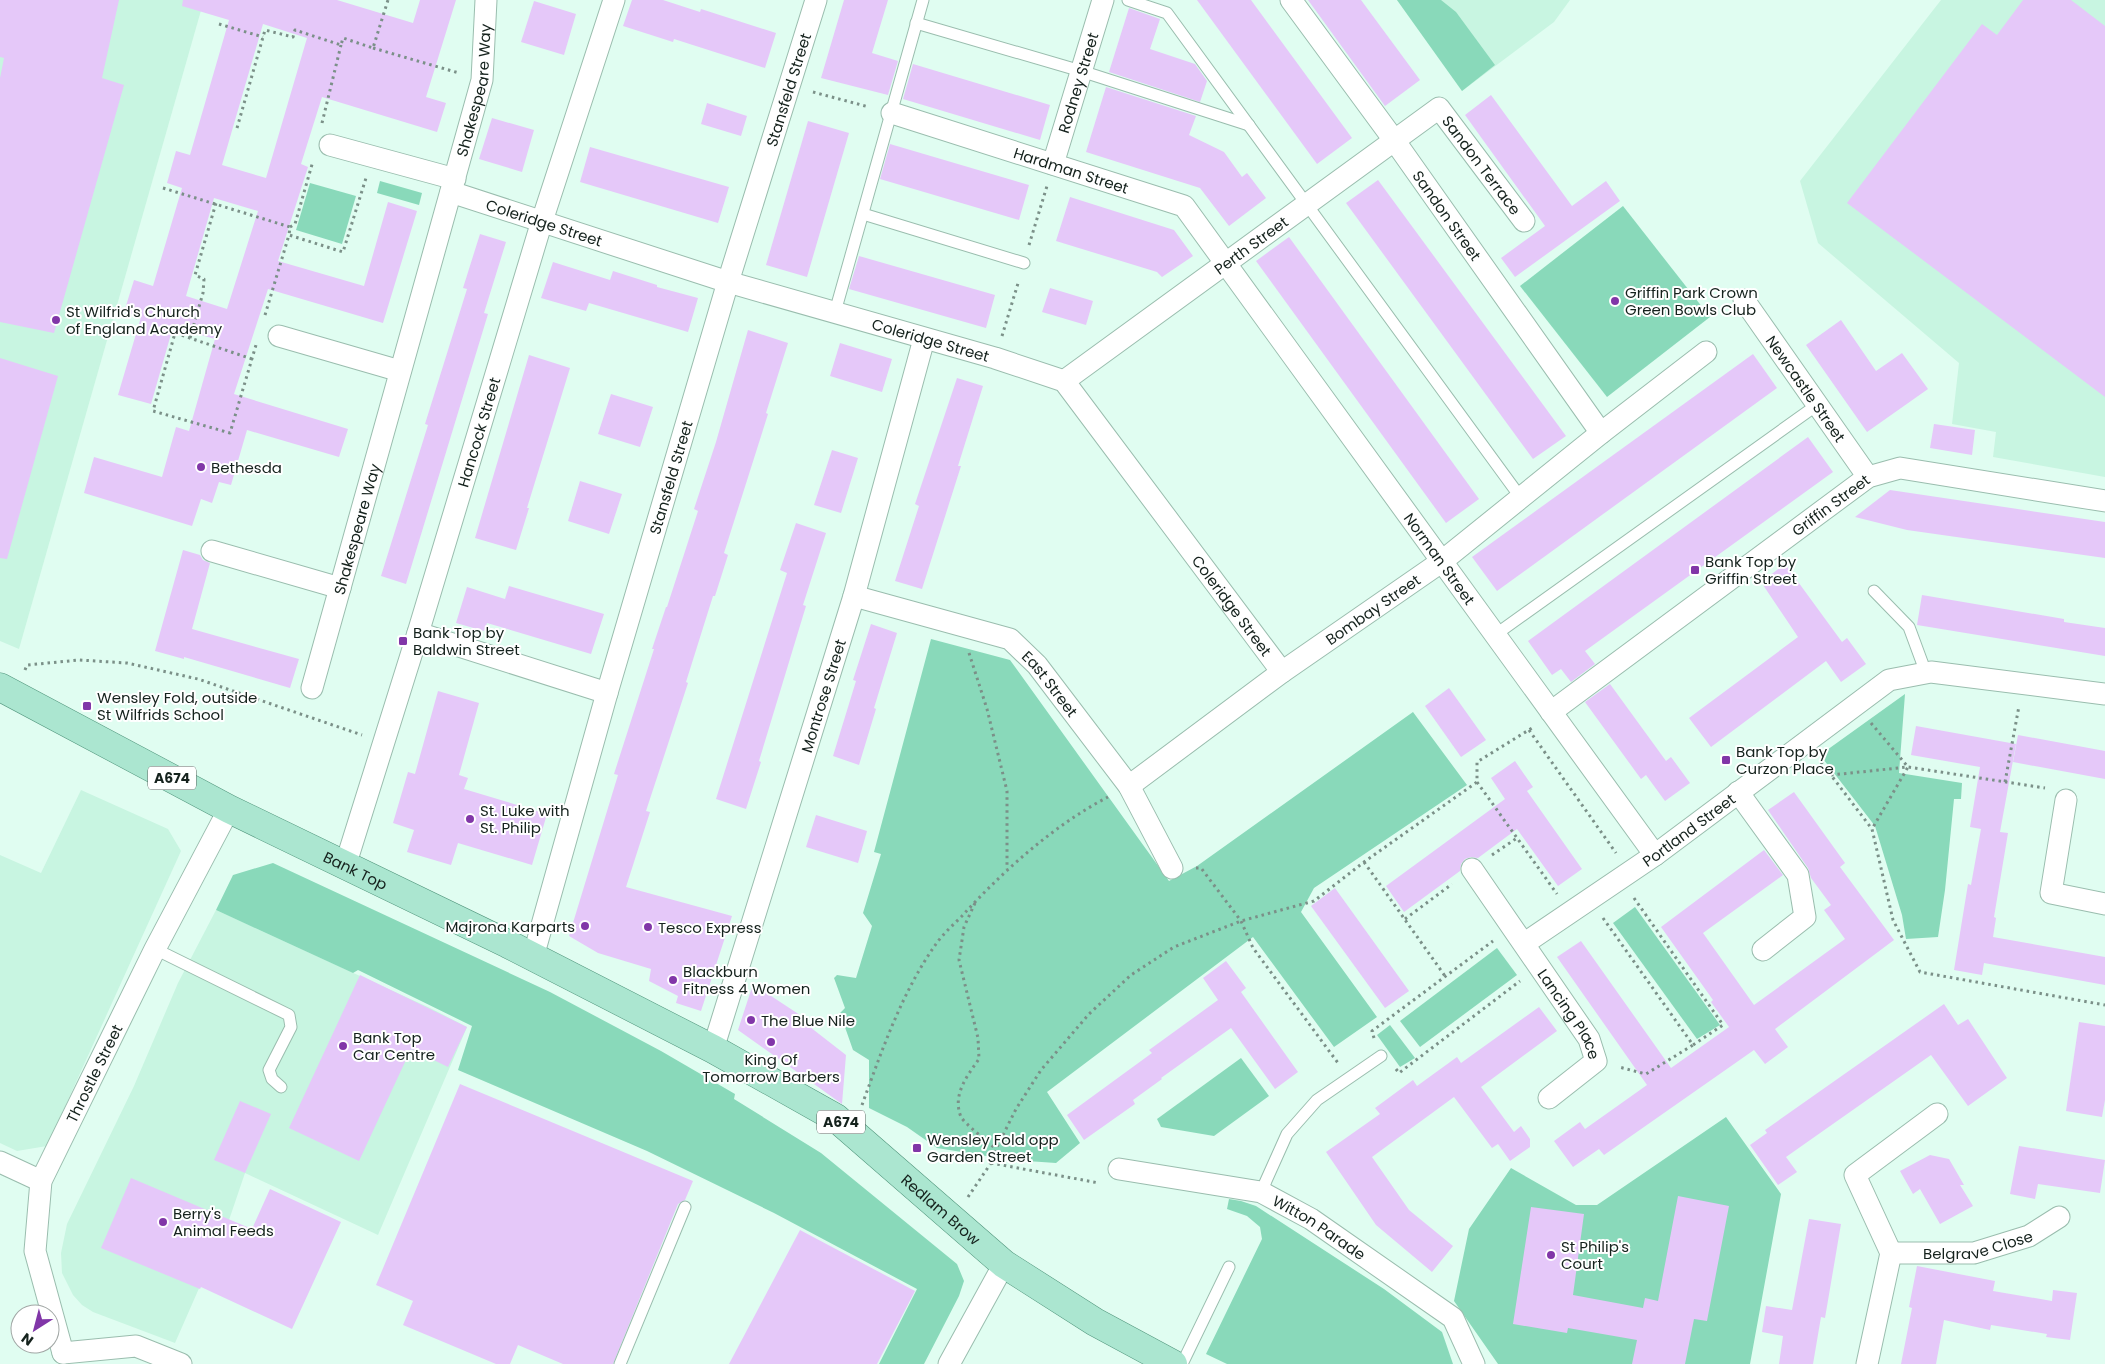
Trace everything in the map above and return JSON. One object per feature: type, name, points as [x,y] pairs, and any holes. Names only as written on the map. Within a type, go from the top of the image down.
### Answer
[{"type":"main road","name":"Bank Top","points":[[6,690],[229,808],[533,957],[713,1049]]},
{"type":"main road","name":"Redlam Brow","points":[[713,1049],[836,1118],[1004,1264],[1094,1322],[1173,1364]]},
{"type":"street","name":"Shakespeare Way","points":[[312,688],[482,80],[486,0]]},
{"type":"street","name":"Hancock Street","points":[[345,866],[418,633],[542,221],[614,0]]},
{"type":"street","name":"Stansfeld Street","points":[[533,957],[607,693],[728,282],[816,0]]},
{"type":"street","name":"Rodney Street","points":[[1053,164],[1103,0]]},
{"type":"street","name":"Sandon Street","points":[[1291,0],[1394,140],[1602,433]]},
{"type":"street","name":"Perth Street","points":[[1064,381],[1439,108]]},
{"type":"street","name":"Sandon Terrace","points":[[1439,108],[1524,221]]},
{"type":"street","name":"Hardman Street","points":[[892,113],[1184,206],[1225,263]]},
{"type":"street","name":"Shakespeare Way","points":[[330,145],[373,156],[453,185]]},
{"type":"street","name":"Coleridge Street","points":[[453,185],[542,221],[728,282],[995,358],[1064,381],[1282,672]]},
{"type":"street","name":"Norman Street","points":[[1225,263],[1655,855]]},
{"type":"street","name":"Newcastle Street","points":[[1744,300],[1868,477]]},
{"type":"street","points":[[269,337],[400,371]]},
{"type":"street","name":"Montrose Street","points":[[713,1049],[854,596],[924,339]]},
{"type":"street","name":"Bombay Street","points":[[1129,786],[1282,672],[1441,562],[1706,352]]},
{"type":"street","name":"Griffin Street","points":[[1552,713],[1868,477],[1900,468],[2105,501]]},
{"type":"street","points":[[212,551],[340,588]]},
{"type":"street","name":"East Street","points":[[854,596],[1010,639],[1037,665],[1129,786],[1172,868]]},
{"type":"street","points":[[418,633],[607,693]]},
{"type":"street","name":"Portland Street","points":[[1518,935],[1570,912],[1655,855],[1889,680],[1931,672],[2105,694]]},
{"type":"street","points":[[1738,792],[1798,875],[1805,917],[1763,950]]},
{"type":"street","points":[[2066,800],[2051,893],[2105,904]]},
{"type":"street","name":"Throstle Street","points":[[57,1359],[35,1251],[41,1182],[155,949],[229,808]]},
{"type":"street","name":"Lancing Place","points":[[1472,870],[1540,966],[1588,1039],[1596,1061],[1549,1098]]},
{"type":"street","points":[[1867,1364],[1891,1253],[1855,1176],[1937,1114]]},
{"type":"street","points":[[0,1162],[41,1182]]},
{"type":"street","name":"Witton Parade","points":[[1119,1169],[1261,1192],[1311,1219],[1453,1318],[1474,1364]]},
{"type":"street","name":"Belgrave Close","points":[[1891,1253],[1974,1254],[2028,1236],[2059,1217]]},
{"type":"street","points":[[949,1364],[1004,1264]]},
{"type":"street","points":[[57,1359],[136,1346],[181,1364]]},
{"type":"lane","points":[[835,312],[923,0]]},
{"type":"lane","points":[[1128,0],[1167,13],[1521,498]]},
{"type":"lane","points":[[916,23],[1081,71],[1248,125]]},
{"type":"lane","points":[[863,214],[1024,263]]},
{"type":"lane","points":[[1495,635],[1817,404]]},
{"type":"lane","points":[[1874,592],[1909,627],[1926,673]]},
{"type":"lane","points":[[155,949],[289,1015],[291,1027],[269,1070],[272,1080],[281,1087]]},
{"type":"lane","points":[[1261,1192],[1287,1134],[1317,1100],[1381,1056]]},
{"type":"lane","points":[[620,1364],[685,1207]]},
{"type":"lane","points":[[1182,1364],[1230,1267]]},
{"type":"path","points":[[373,48],[388,0]]},
{"type":"path","points":[[220,24],[263,37]]},
{"type":"path","points":[[237,128],[265,30],[293,37],[295,30],[342,45],[343,38],[482,80]]},
{"type":"path","points":[[790,86],[892,113]]},
{"type":"path","points":[[289,235],[343,252],[373,156]]},
{"type":"path","points":[[164,188],[290,227],[264,321]]},
{"type":"path","points":[[190,338],[203,294],[204,279],[196,276],[216,203]]},
{"type":"path","points":[[252,359],[175,333],[153,411],[230,433],[252,359],[269,337]]},
{"type":"path","points":[[957,624],[979,681],[1007,791],[1008,870]]},
{"type":"path","points":[[6,690],[27,665],[79,660],[126,663],[198,679],[383,743]]},
{"type":"path","points":[[2006,782],[2023,684]]},
{"type":"path","points":[[1855,705],[1908,766]]},
{"type":"path","points":[[1552,713],[1477,762],[1477,782],[1570,912]]},
{"type":"path","points":[[1528,730],[1723,1025],[1646,1074],[1596,1061]]},
{"type":"path","points":[[1805,743],[1872,829],[1893,920],[1920,972],[2105,1006]]},
{"type":"path","points":[[1872,829],[1908,766]]},
{"type":"path","points":[[1831,775],[1908,766],[2063,791],[2066,800]]},
{"type":"path","points":[[952,1220],[991,1163],[1016,1109],[1041,1070],[1089,1014],[1131,975],[1174,947],[1242,921],[1314,901],[1364,862],[1477,782]]},
{"type":"path","points":[[836,1118],[861,1109],[884,1045],[905,998],[936,943],[976,900],[1008,870],[1088,807],[1129,786]]},
{"type":"path","points":[[1364,862],[1445,976]]},
{"type":"path","points":[[1172,868],[1201,868],[1242,921],[1254,948],[1348,1078]]},
{"type":"path","points":[[1590,899],[1692,1045]]},
{"type":"path","points":[[976,900],[964,928],[960,960],[978,1038],[979,1059],[961,1083],[959,1103],[961,1118],[996,1149]]},
{"type":"path","points":[[1518,935],[1445,976],[1372,1031],[1381,1056],[1399,1073],[1540,966]]},
{"type":"path","points":[[991,1163],[1099,1183],[1119,1169]]},
{"type":"shaded area","name":"St Wilfrid's Church of England Academy","points":[[0,0],[204,0],[19,649],[0,641]]},
{"type":"shaded area","points":[[1397,0],[1570,0],[1554,22],[1462,91]]},
{"type":"shaded area","points":[[1941,0],[2105,0],[2105,477],[1993,457],[1996,432],[1952,424],[1959,363],[1818,243],[1800,181]]},
{"type":"shaded area","points":[[81,790],[168,829],[181,851],[47,1146],[17,1151],[0,1143],[0,855],[41,873]]},
{"type":"shaded area","points":[[216,910],[430,1008],[467,1027],[378,1235],[245,1173],[229,1220],[175,1343],[93,1312],[82,1305],[73,1295],[62,1273],[61,1253],[67,1224],[134,1086],[178,983]]},
{"type":"green space","points":[[1397,0],[1441,0],[1456,12],[1495,65],[1462,91]]},
{"type":"green space","points":[[380,181],[422,193],[419,205],[377,193]]},
{"type":"green space","points":[[310,183],[356,196],[342,244],[296,230]]},
{"type":"green space","name":"Griffin Park Crown Green Bowls Club","points":[[1623,206],[1710,317],[1607,397],[1520,286]]},
{"type":"green space","points":[[931,639],[1010,660],[1169,881],[1197,866],[1413,712],[1467,785],[1314,888],[1301,912],[1377,1017],[1334,1047],[1253,937],[1047,1092],[1080,1143],[1056,1163],[1011,1160],[937,1148],[907,1127],[869,1108],[869,1060],[853,1050],[840,1013],[845,1008],[834,978],[837,975],[856,978],[872,926],[863,913],[881,854],[874,852]]},
{"type":"green space","points":[[1905,694],[1899,773],[1962,783],[1961,799],[1954,799],[1945,890],[1938,937],[1906,939],[1902,915],[1875,826],[1820,755]]},
{"type":"green space","points":[[273,863],[550,992],[661,1051],[735,1094],[734,1099],[821,1153],[957,1264],[964,1281],[959,1296],[924,1364],[879,1364],[917,1289],[774,1213],[647,1151],[458,1070],[472,1026],[358,970],[353,973],[216,910],[233,875]]},
{"type":"green space","points":[[1635,907],[1720,1025],[1697,1039],[1613,923]]},
{"type":"green space","points":[[1497,948],[1517,975],[1420,1047],[1400,1021]]},
{"type":"green space","points":[[1390,1025],[1415,1058],[1400,1067],[1377,1035]]},
{"type":"green space","points":[[1241,1058],[1269,1096],[1214,1136],[1161,1127],[1157,1119]]},
{"type":"green space","points":[[1726,1117],[1781,1194],[1750,1364],[1498,1364],[1454,1301],[1469,1229],[1511,1168],[1576,1205],[1597,1205]]},
{"type":"green space","points":[[1229,1199],[1256,1206],[1384,1289],[1442,1332],[1453,1364],[1227,1364],[1206,1354],[1262,1239],[1260,1227],[1247,1216],[1227,1209]]},
{"type":"building","points":[[0,0],[119,0],[102,78],[124,85],[54,333],[0,322],[0,78],[4,58],[0,57]]},
{"type":"building","points":[[183,0],[337,0],[413,23],[420,0],[456,0],[426,97],[446,103],[437,132],[322,97],[301,164],[308,167],[278,261],[364,286],[388,202],[417,211],[383,323],[268,289],[234,394],[348,429],[339,457],[247,430],[231,485],[219,482],[212,503],[201,499],[192,526],[84,493],[94,457],[162,477],[176,427],[189,431],[215,339],[173,327],[151,404],[118,395],[141,317],[124,312],[134,280],[153,286],[182,188],[167,183],[176,151],[190,155],[229,20],[182,6]],"holes":[[[263,24],[307,38],[266,178],[222,165]],[[214,198],[258,211],[227,309],[186,296]]]},
{"type":"building","points":[[632,0],[663,0],[700,12],[701,9],[776,33],[765,68],[674,39],[673,42],[623,26]]},
{"type":"building","points":[[844,0],[888,0],[872,53],[898,61],[888,95],[821,78]]},
{"type":"building","points":[[1197,0],[1251,0],[1352,138],[1317,164]]},
{"type":"building","points":[[1308,0],[1361,0],[1420,80],[1385,106]]},
{"type":"building","points":[[2023,0],[2071,0],[2105,26],[2105,397],[1847,203],[1982,24],[1997,35]]},
{"type":"building","points":[[534,1],[576,14],[564,55],[521,42]]},
{"type":"building","points":[[1129,8],[1160,19],[1150,49],[1195,64],[1207,81],[1200,102],[1109,72]]},
{"type":"building","points":[[913,64],[1050,105],[1040,140],[903,99]]},
{"type":"building","points":[[1106,87],[1196,116],[1189,135],[1224,152],[1242,177],[1247,173],[1266,198],[1229,226],[1200,188],[1086,152]]},
{"type":"building","points":[[1491,95],[1572,206],[1606,181],[1620,201],[1515,277],[1501,258],[1545,226],[1465,115]]},
{"type":"building","points":[[707,103],[747,116],[741,136],[701,124]]},
{"type":"building","points":[[492,118],[534,130],[522,172],[479,159]]},
{"type":"building","points":[[808,121],[849,133],[807,277],[766,265]]},
{"type":"building","points":[[890,144],[1029,185],[1019,220],[880,179]]},
{"type":"building","points":[[590,147],[729,187],[718,223],[580,182]]},
{"type":"building","points":[[1378,180],[1566,436],[1533,459],[1346,203]]},
{"type":"building","points":[[1070,197],[1174,230],[1193,256],[1162,277],[1157,272],[1056,241]]},
{"type":"building","points":[[480,234],[506,242],[484,313],[488,314],[406,584],[381,576],[428,425],[425,424],[467,289],[463,288]]},
{"type":"building","points":[[1289,237],[1479,499],[1446,523],[1256,261]]},
{"type":"building","points":[[859,256],[995,295],[986,328],[849,289]]},
{"type":"building","points":[[553,262],[610,280],[613,271],[657,285],[657,287],[698,298],[688,332],[589,303],[586,311],[541,298]]},
{"type":"building","points":[[1050,288],[1093,301],[1086,325],[1042,312]]},
{"type":"building","points":[[1841,320],[1876,371],[1902,353],[1928,389],[1867,432],[1806,345]]},
{"type":"building","points":[[748,330],[788,343],[766,413],[768,414],[724,553],[728,555],[715,596],[713,596],[686,682],[688,683],[646,811],[650,812],[626,887],[732,916],[701,1011],[676,1003],[678,996],[649,981],[651,969],[598,953],[569,936],[618,775],[614,774],[654,649],[652,649],[698,511],[694,509],[716,442]]},
{"type":"building","points":[[840,343],[892,359],[882,392],[830,376]]},
{"type":"building","points":[[1753,354],[1777,388],[1497,591],[1472,557]]},
{"type":"building","points":[[529,355],[570,368],[516,550],[475,538]]},
{"type":"building","points":[[0,358],[58,376],[7,559],[0,558]]},
{"type":"building","points":[[957,378],[983,386],[958,466],[961,466],[922,589],[895,581],[919,506],[915,504]]},
{"type":"building","points":[[611,394],[653,407],[640,447],[598,434]]},
{"type":"building","points":[[1934,424],[1975,430],[1972,455],[1930,448]]},
{"type":"building","points":[[1808,437],[1833,472],[1585,651],[1595,664],[1571,682],[1561,669],[1552,675],[1528,641]]},
{"type":"building","points":[[832,450],[858,458],[841,513],[814,505]]},
{"type":"building","points":[[580,481],[622,494],[609,534],[568,521]]},
{"type":"building","points":[[1890,490],[2105,522],[2105,558],[1907,530],[1855,517]]},
{"type":"building","points":[[796,523],[826,533],[803,605],[806,606],[746,809],[716,799],[787,573],[780,570]]},
{"type":"building","points":[[183,550],[200,555],[203,560],[210,563],[192,629],[299,659],[290,688],[184,657],[184,659],[155,651]]},
{"type":"building","points":[[1785,564],[1842,642],[1847,638],[1866,664],[1841,682],[1826,661],[1711,747],[1689,718],[1798,637],[1761,582]]},
{"type":"building","points":[[509,586],[604,614],[591,654],[487,623],[484,631],[456,623],[467,587],[505,599]]},
{"type":"building","points":[[1922,595],[2064,619],[2064,622],[2105,628],[2105,656],[1917,625]]},
{"type":"building","points":[[871,624],[897,633],[859,765],[833,756],[856,681],[853,680]]},
{"type":"building","points":[[1610,684],[1666,761],[1671,757],[1690,783],[1665,801],[1646,775],[1641,779],[1585,702]]},
{"type":"building","points":[[1449,688],[1486,740],[1461,757],[1425,706]]},
{"type":"building","name":"St. Luke with St. Philip","points":[[438,691],[479,703],[459,775],[468,778],[464,789],[547,814],[532,865],[458,843],[451,865],[407,852],[414,830],[393,823],[408,772],[415,774]]},
{"type":"building","points":[[1916,726],[2016,744],[2000,832],[2008,833],[1994,917],[1996,918],[1993,937],[2105,957],[2105,985],[1984,963],[1982,975],[1954,970],[1968,884],[1971,885],[1981,829],[1970,827],[1980,767],[1911,755]]},
{"type":"building","points":[[2018,735],[2105,751],[2105,779],[2013,762]]},
{"type":"building","points":[[1515,761],[1533,787],[1527,791],[1582,869],[1558,886],[1517,829],[1478,858],[1471,857],[1465,859],[1461,864],[1460,871],[1404,912],[1386,886],[1505,799],[1491,778]]},
{"type":"building","points":[[1794,792],[1845,863],[1840,867],[1894,940],[1775,1029],[1788,1047],[1765,1064],[1754,1050],[1604,1155],[1599,1149],[1573,1167],[1554,1141],[1580,1122],[1585,1129],[1647,1085],[1557,957],[1581,941],[1671,1068],[1729,1027],[1711,1002],[1713,1000],[1661,927],[1764,850],[1783,875],[1703,933],[1754,1005],[1845,939],[1824,910],[1831,905],[1811,878],[1808,868],[1768,810]]},
{"type":"building","points":[[816,815],[867,831],[858,863],[806,847]]},
{"type":"building","points":[[1335,888],[1409,991],[1385,1008],[1311,906]]},
{"type":"building","points":[[1226,961],[1246,988],[1241,992],[1298,1072],[1275,1089],[1231,1028],[1161,1078],[1133,1100],[1135,1104],[1084,1140],[1067,1115],[1152,1053],[1149,1050],[1218,1000],[1203,978]]},
{"type":"building","points":[[360,975],[467,1027],[448,1067],[411,1049],[359,1161],[289,1128]]},
{"type":"building","points":[[753,984],[803,1017],[801,1020],[846,1055],[842,1104],[738,1030]]},
{"type":"building","points":[[1944,1004],[1958,1025],[1968,1019],[2007,1078],[1968,1106],[1931,1055],[1786,1157],[1797,1172],[1778,1185],[1750,1145],[1767,1133],[1765,1130]]},
{"type":"building","points":[[1539,1007],[1557,1031],[1481,1087],[1514,1132],[1521,1126],[1530,1139],[1530,1147],[1510,1161],[1498,1144],[1492,1148],[1454,1097],[1372,1157],[1409,1210],[1453,1246],[1432,1272],[1376,1225],[1326,1152],[1380,1114],[1375,1108],[1413,1080],[1417,1086],[1457,1057],[1461,1063]]},
{"type":"building","points":[[2079,1022],[2105,1026],[2105,1100],[2102,1117],[2066,1111]]},
{"type":"building","points":[[460,1084],[693,1181],[685,1200],[678,1204],[613,1364],[563,1364],[518,1345],[510,1364],[496,1364],[403,1325],[413,1301],[376,1285]]},
{"type":"building","points":[[240,1101],[271,1114],[245,1173],[214,1160]]},
{"type":"building","points":[[2019,1146],[2105,1160],[2100,1193],[2038,1184],[2035,1199],[2010,1194]]},
{"type":"building","points":[[1930,1155],[1949,1159],[1964,1185],[1960,1185],[1973,1206],[1940,1224],[1920,1189],[1913,1194],[1900,1171]]},
{"type":"building","points":[[131,1178],[252,1229],[270,1189],[341,1222],[292,1329],[201,1287],[200,1289],[101,1248]]},
{"type":"building","name":"St Philip's Court","points":[[1678,1196],[1729,1206],[1707,1321],[1694,1319],[1685,1364],[1632,1364],[1637,1340],[1568,1328],[1567,1333],[1513,1324],[1531,1207],[1584,1214],[1573,1295],[1643,1308],[1645,1298],[1658,1301]]},
{"type":"building","points":[[1809,1219],[1841,1224],[1825,1318],[1821,1317],[1813,1364],[1779,1364],[1783,1336],[1762,1332],[1766,1306],[1792,1310]]},
{"type":"building","points":[[800,1230],[915,1291],[877,1364],[729,1364]]},
{"type":"building","points":[[1917,1266],[1995,1281],[1993,1291],[2052,1301],[2053,1290],[2077,1293],[2070,1340],[2046,1337],[2047,1334],[1991,1325],[1990,1330],[1944,1320],[1936,1364],[1901,1364],[1912,1308],[1909,1307]]},
{"type":"place","name":"Griffin Park Crown Green Bowls Club","points":[[1615,301]]},
{"type":"place","name":"St Wilfrid's Church of England Academy","points":[[56,320]]},
{"type":"place","name":"Bethesda","points":[[201,467]]},
{"type":"place","name":"Bank Top by Griffin Street","points":[[1695,570]]},
{"type":"place","name":"Bank Top by Baldwin Street","points":[[403,641]]},
{"type":"place","name":"Wensley Fold, outside St Wilfrids School","points":[[87,706]]},
{"type":"place","name":"Bank Top by Curzon Place","points":[[1726,760]]},
{"type":"place","name":"St. Luke with St. Philip","points":[[470,819]]},
{"type":"place","name":"Majrona Karparts","points":[[585,926]]},
{"type":"place","name":"Tesco Express","points":[[648,927]]},
{"type":"place","name":"Blackburn Fitness 4 Women","points":[[673,980]]},
{"type":"place","name":"The Blue Nile","points":[[751,1020]]},
{"type":"place","name":"King Of Tomorrow Barbers","points":[[771,1042]]},
{"type":"place","name":"Bank Top Car Centre","points":[[343,1046]]},
{"type":"place","name":"Wensley Fold opp Garden Street","points":[[917,1148]]},
{"type":"place","name":"Berry's Animal Feeds","points":[[163,1222]]},
{"type":"place","name":"St Philip's Court","points":[[1551,1255]]}]
